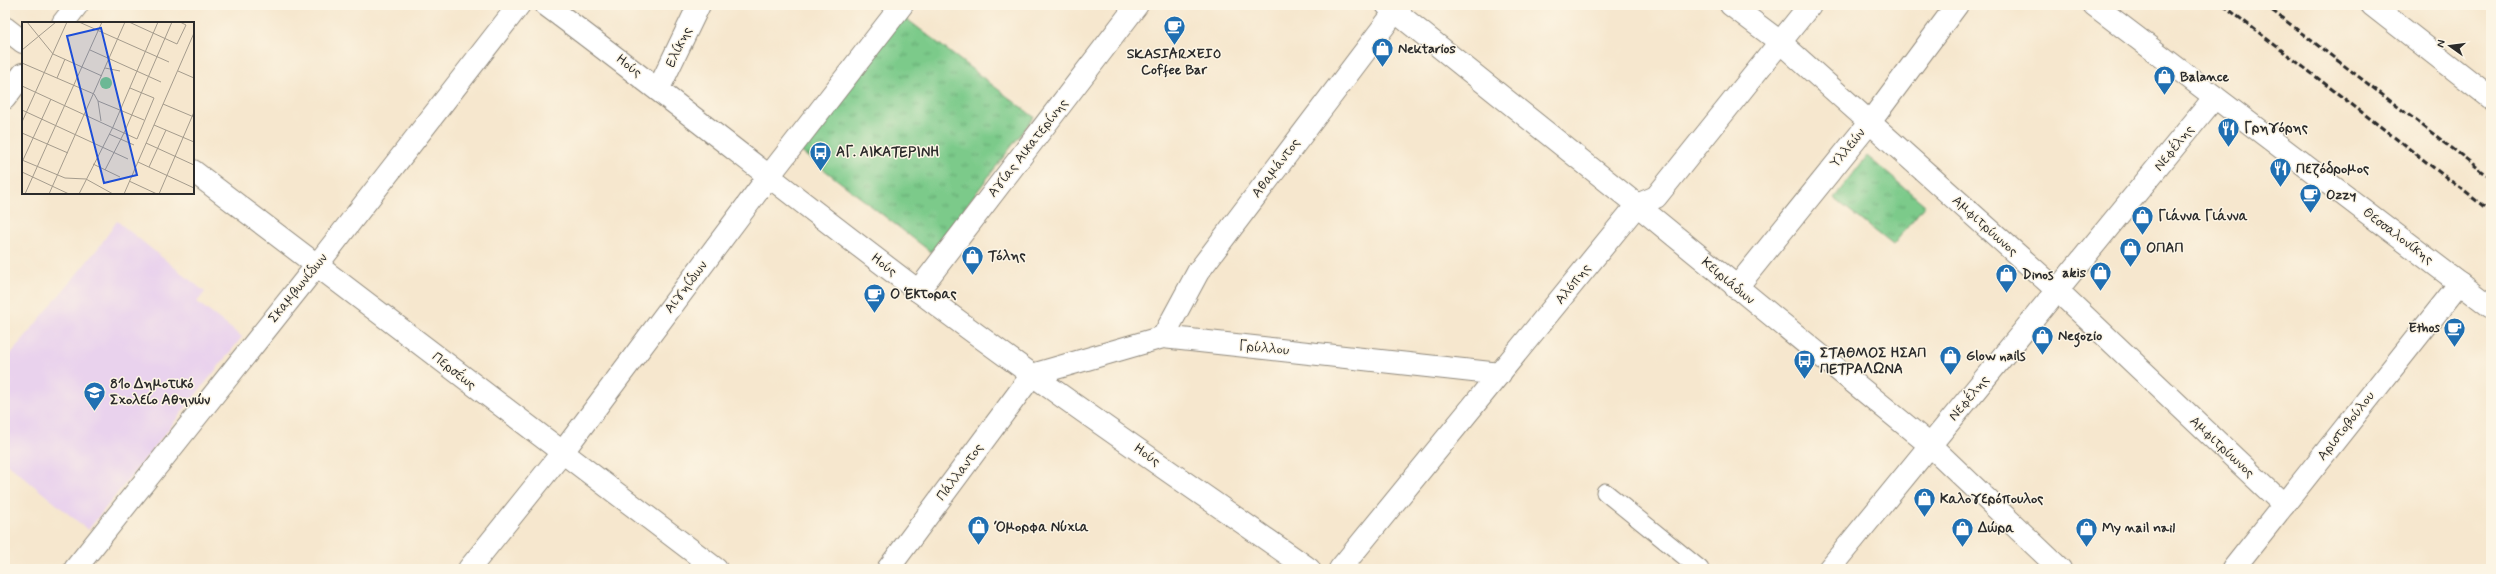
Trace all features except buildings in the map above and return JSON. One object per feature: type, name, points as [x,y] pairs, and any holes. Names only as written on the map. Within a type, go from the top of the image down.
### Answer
[{"type":"street","points":[[64,22],[77,5]]},
{"type":"street","name":"Σκαμβωνίδων","points":[[75,569],[317,265],[519,5]]},
{"type":"street","name":"Ηούς","points":[[546,5],[659,88],[768,176],[918,291],[1032,375],[1309,569]]},
{"type":"street","name":"Ελίκης","points":[[659,88],[699,5]]},
{"type":"street","name":"Αιγηίδων","points":[[469,569],[562,453],[768,176],[902,5]]},
{"type":"street","name":"Αγίας Αικατερίνης","points":[[918,291],[1137,5]]},
{"type":"street","name":"Αμφιτρύωνος","points":[[1731,5],[1780,42],[2058,291],[2284,505]]},
{"type":"street","name":"Αλόπης","points":[[1340,569],[1637,205],[1656,197],[1810,5]]},
{"type":"street","name":"Υλλεών","points":[[1736,288],[1870,122],[1957,5]]},
{"type":"street","name":"Θεσσαλονίκης","points":[[2094,5],[2491,307]]},
{"type":"street","points":[[2372,5],[2491,98]]},
{"type":"street","name":"Κειριάδων","points":[[1394,7],[1930,445],[2060,569]]},
{"type":"street","name":"Αθαμάντος","points":[[1163,336],[1198,272],[1394,7]]},
{"type":"street","points":[[5,28],[22,41]]},
{"type":"street","points":[[5,98],[22,75]]},
{"type":"street","name":"Νεφέλης","points":[[1829,569],[2058,291],[2215,97]]},
{"type":"street","name":"Περσέως","points":[[194,172],[716,569]]},
{"type":"street","name":"Αριστοβούλου","points":[[2233,569],[2460,283]]},
{"type":"street","name":"Γρύλλου","points":[[1032,375],[1163,336],[1500,374]]},
{"type":"street","name":"Πάλλαντος","points":[[888,569],[1032,375]]},
{"type":"lane","points":[[1605,492],[1700,569]]},
{"type":"shaded area","name":"81ο Δημοτικό Σχολείο Αθηνών","points":[[117,221],[205,292],[197,302],[242,337],[88,530],[5,462],[5,361],[99,247]]},
{"type":"green space","points":[[899,13],[1034,117],[931,252],[796,148]]},
{"type":"green space","points":[[1867,156],[1925,205],[1893,245],[1834,198]]},
{"type":"railway","points":[[2223,5],[2491,212]]},
{"type":"railway","points":[[2265,5],[2491,178]]},
{"type":"place","name":"SKASIARXEIO Coffee Bar","points":[[1174,46]]},
{"type":"place","name":"Nektarios","points":[[1383,68]]},
{"type":"place","name":"Balance","points":[[2165,96]]},
{"type":"place","name":"Γρηγόρης","points":[[2229,148]]},
{"type":"place","name":"ΑΓ. ΑΙΚΑΤΕΡΙΝΗ","points":[[820,172]]},
{"type":"place","name":"Πεζόδρομος","points":[[2281,188]]},
{"type":"place","name":"Ozzy","points":[[2311,214]]},
{"type":"place","name":"Γιάννα Γιάννα","points":[[2143,236]]},
{"type":"place","name":"ΟΠΑΠ","points":[[2131,268]]},
{"type":"place","name":"Τόλης","points":[[972,276]]},
{"type":"place","name":"akis","points":[[2101,292]]},
{"type":"place","name":"Dinos","points":[[2007,294]]},
{"type":"place","name":"Ο Έκτορας","points":[[875,314]]},
{"type":"place","name":"Ethos","points":[[2455,348]]},
{"type":"place","name":"Negozio","points":[[2043,356]]},
{"type":"place","name":"Glow nails","points":[[1951,376]]},
{"type":"place","name":"ΣΤΑΘΜΟΣ ΗΣΑΠ ΠΕΤΡΑΛΩΝΑ","points":[[1804,380]]},
{"type":"place","name":"81ο Δημοτικό Σχολείο Αθηνών","points":[[94,412]]},
{"type":"place","name":"Καλογερόπουλος","points":[[1925,518]]},
{"type":"place","name":"Όμορφα Νύχια","points":[[978,546]]},
{"type":"place","name":"Δώρα","points":[[1962,548]]},
{"type":"place","name":"My nail nail","points":[[2086,548]]}]
